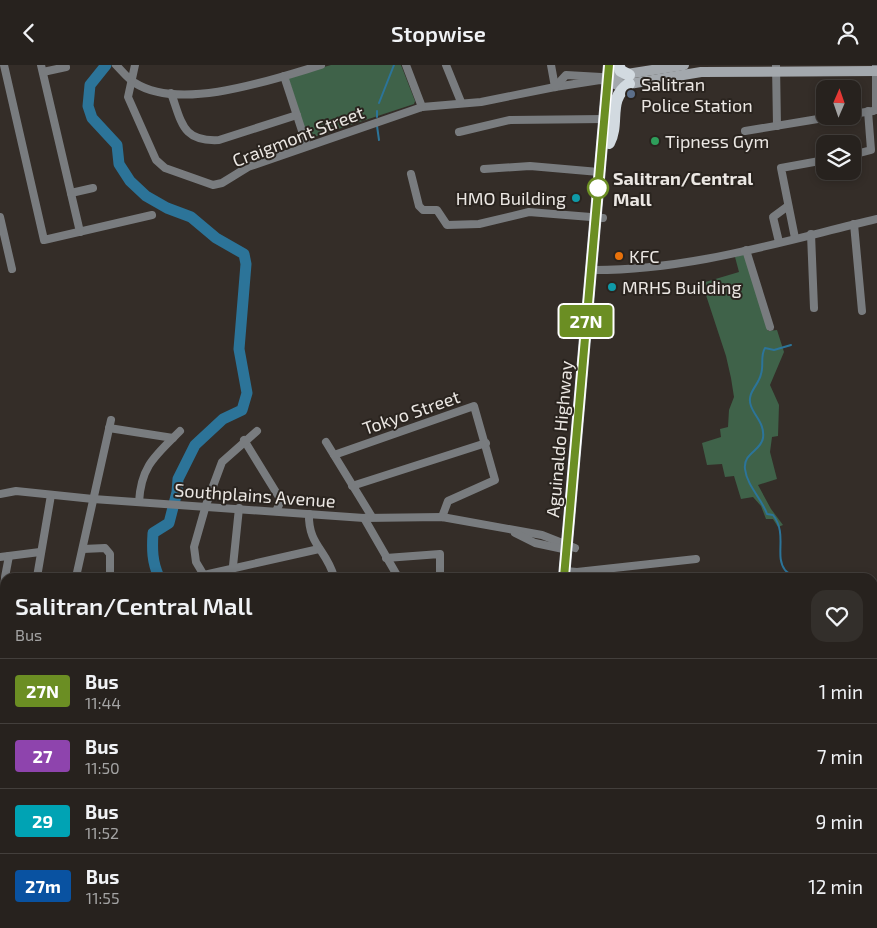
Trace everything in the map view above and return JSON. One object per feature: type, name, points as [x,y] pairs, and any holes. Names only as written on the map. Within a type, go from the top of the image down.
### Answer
[{"type":"highway","points":[[609,143],[613,135],[617,96],[629,79],[621,71],[612,73]]},
{"type":"highway","name":"Aguinaldo Highway","points":[[599,218],[599,172],[604,119],[612,73]]},
{"type":"highway","name":"Aguinaldo Highway","points":[[569,573],[594,271],[609,143],[612,73]]},
{"type":"main road","points":[[629,79],[684,65]]},
{"type":"main road","points":[[612,73],[629,79],[739,68],[876,69]]},
{"type":"street","points":[[4,65],[44,240],[152,215]]},
{"type":"street","name":"Craigmont Street","points":[[135,65],[128,97],[156,160],[165,168],[213,185],[222,183],[248,167],[307,145],[422,107],[461,102],[481,102],[600,80],[612,73]]},
{"type":"street","points":[[117,66],[131,79],[145,88],[171,93],[212,93],[321,65]]},
{"type":"street","points":[[406,65],[422,107]]},
{"type":"street","points":[[446,65],[461,102]]},
{"type":"street","points":[[551,65],[555,87]]},
{"type":"street","points":[[66,67],[42,69],[80,232]]},
{"type":"street","points":[[776,68],[777,126]]},
{"type":"street","points":[[861,154],[874,153],[876,69]]},
{"type":"street","points":[[284,76],[307,145]]},
{"type":"street","points":[[171,93],[184,130],[194,138],[219,140],[297,115]]},
{"type":"street","points":[[861,112],[874,110]]},
{"type":"street","points":[[458,132],[510,120],[604,119]]},
{"type":"street","points":[[745,131],[816,119]]},
{"type":"street","points":[[795,238],[780,168],[816,162]]},
{"type":"street","points":[[484,169],[530,166],[599,172]]},
{"type":"street","points":[[410,174],[420,206],[423,210],[437,210],[447,225],[479,224],[529,212],[599,218]]},
{"type":"street","points":[[71,193],[93,188]]},
{"type":"street","points":[[779,242],[773,217],[788,207]]},
{"type":"street","points":[[0,218],[12,269]]},
{"type":"street","points":[[594,271],[723,257],[877,219]]},
{"type":"street","points":[[854,224],[862,311]]},
{"type":"street","points":[[811,234],[814,308]]},
{"type":"street","points":[[746,250],[770,327]]},
{"type":"street","points":[[0,255],[9,252]]},
{"type":"street","name":"Tokyo Street","points":[[334,455],[474,406],[495,480],[448,501],[442,517]]},
{"type":"street","points":[[77,573],[110,420]]},
{"type":"street","points":[[109,429],[174,438]]},
{"type":"street","points":[[139,502],[141,480],[144,471],[180,431]]},
{"type":"street","points":[[202,573],[196,563],[194,547],[206,505],[222,462],[244,440],[257,431]]},
{"type":"street","points":[[244,440],[279,497],[276,511]]},
{"type":"street","points":[[326,443],[352,486],[386,558],[395,573]]},
{"type":"street","points":[[352,486],[486,443]]},
{"type":"street","name":"Southplains Avenue","points":[[0,494],[16,491],[94,499],[206,505],[309,514],[368,517],[442,517],[542,535],[570,547]]},
{"type":"street","points":[[37,573],[51,495]]},
{"type":"street","points":[[234,566],[239,508]]},
{"type":"street","points":[[309,514],[310,531],[319,549],[331,565],[333,573]]},
{"type":"street","points":[[83,549],[105,548],[110,554],[110,573]]},
{"type":"street","points":[[213,573],[234,566],[319,549]]},
{"type":"street","points":[[0,557],[40,552]]},
{"type":"street","points":[[386,558],[440,554],[440,573]]},
{"type":"street","points":[[6,573],[9,556]]},
{"type":"street","points":[[577,573],[696,559]]},
{"type":"green space","points":[[331,65],[401,65],[415,101],[414,104],[308,139],[288,77]]},
{"type":"green space","points":[[745,254],[768,331],[777,330],[784,352],[770,385],[779,405],[778,436],[772,437],[770,452],[777,479],[758,485],[771,509],[783,525],[778,527],[773,519],[766,519],[761,506],[753,497],[741,499],[734,476],[725,477],[722,464],[707,465],[702,443],[721,437],[720,429],[728,427],[729,410],[734,397],[726,356],[702,283],[739,272],[735,257]]},
{"type":"waterway","points":[[106,65],[90,85],[88,106],[92,118],[117,145],[119,164],[130,181],[146,196],[167,208],[191,217],[216,238],[244,254],[246,264],[239,349],[247,393],[242,410],[223,419],[195,445],[178,479],[177,492],[169,523],[153,533],[153,555],[158,573]]},
{"type":"waterway","points":[[379,103],[394,65]]},
{"type":"waterway","points":[[377,111],[377,117]]},
{"type":"waterway","points":[[377,126],[379,140]]},
{"type":"waterway","points":[[789,573],[782,564],[780,530],[777,522],[773,515],[767,514],[752,487],[746,475],[745,464],[763,438],[763,429],[751,406],[750,397],[761,374],[762,357],[765,348],[774,350],[791,345]]},
{"type":"bus line","name":"27N","points":[[564,573],[609,65]]},
{"type":"place","name":"Salitran Police Station","points":[[631,94]]},
{"type":"place","name":"Tipness Gym","points":[[655,141]]},
{"type":"place","name":"Salitran/Central Mall","points":[[598,188]]},
{"type":"place","name":"HMO Building","points":[[576,198]]},
{"type":"place","name":"KFC","points":[[619,256]]},
{"type":"place","name":"MRHS Building","points":[[612,287]]}]
